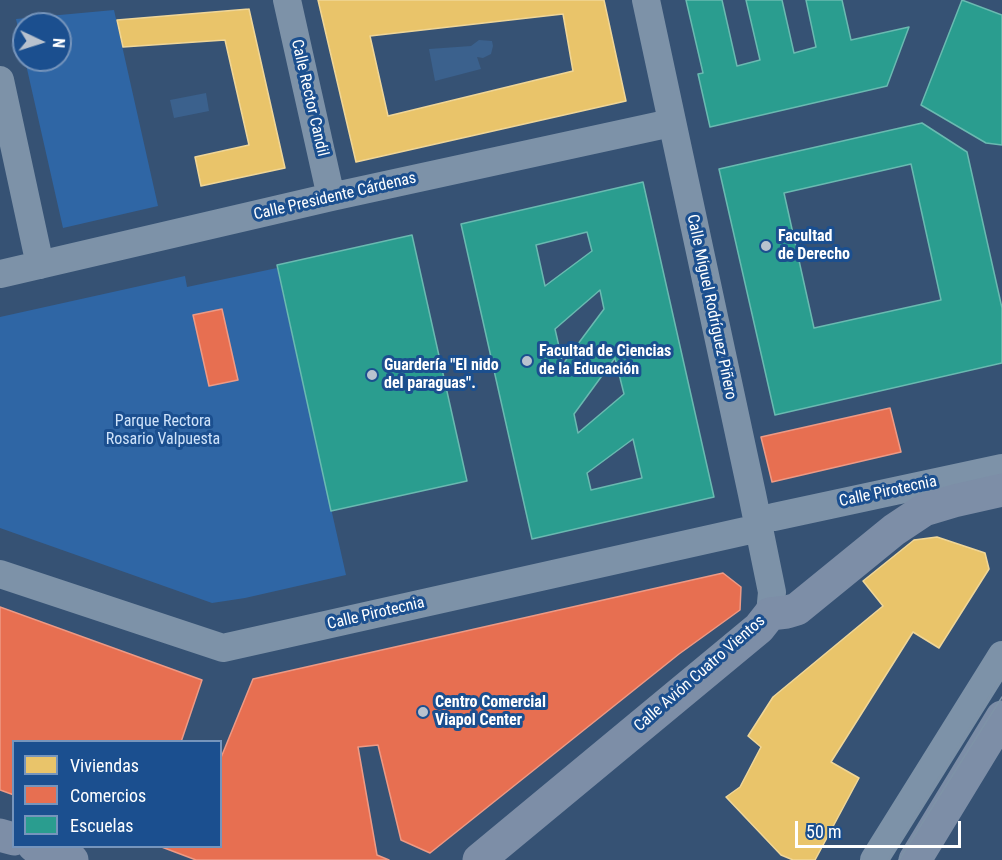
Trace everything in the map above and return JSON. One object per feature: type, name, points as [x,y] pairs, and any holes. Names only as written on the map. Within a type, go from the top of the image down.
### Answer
[{"type":"main road","name":"Calle Avión Cuatro Vientos","points":[[479,860],[759,628],[770,614],[797,609],[894,531],[924,510],[1002,490]]},
{"type":"main road","points":[[917,856],[1002,717]]},
{"type":"main road","points":[[39,848],[72,860]]},
{"type":"street","name":"Calle Rector Candil","points":[[287,0],[331,197]]},
{"type":"street","name":"Calle Miguel Rodríguez Piñero","points":[[646,0],[671,123],[766,522],[772,592],[770,614]]},
{"type":"street","points":[[0,80],[40,265]]},
{"type":"street","name":"Calle Presidente Cárdenas","points":[[0,274],[331,197],[671,123]]},
{"type":"street","name":"Calle Pirotecnia","points":[[0,574],[223,648],[1002,468]]},
{"type":"street","points":[[874,860],[1002,655]]},
{"type":"green space","points":[[114,10],[158,206],[63,228],[28,72],[72,72],[72,14]]},
{"type":"green space","name":"Parque Rectora Rosario Valpuesta","points":[[277,268],[346,575],[245,598],[212,603],[0,528],[0,317],[185,276],[187,287]]},
{"type":"shaded area","points":[[479,40],[492,41],[493,46],[491,54],[483,58],[477,57],[481,69],[435,81],[429,49],[471,46]]},
{"type":"shaded area","points":[[206,93],[209,111],[174,118],[170,100]]},
{"type":"building: Viviendas","points":[[318,0],[604,0],[626,101],[356,162]],"holes":[[[563,14],[573,71],[388,116],[370,36]]]},
{"type":"building: Viviendas","points":[[249,9],[285,168],[201,186],[195,157],[249,145],[225,40],[123,47],[117,20]]},
{"type":"building: Viviendas","points":[[937,537],[985,553],[989,569],[939,648],[913,632],[831,762],[859,778],[815,860],[793,860],[781,855],[726,797],[740,787],[761,747],[748,736],[773,697],[883,606],[863,581],[914,540]]},
{"type":"building: Comercios","points":[[222,309],[238,380],[209,386],[193,315]]},
{"type":"building: Comercios","points":[[890,408],[901,452],[772,482],[761,437]]},
{"type":"building: Comercios","name":"Centro Comercial Viapol Center","points":[[723,573],[741,587],[740,610],[679,654],[430,853],[401,840],[378,745],[358,747],[377,855],[389,860],[196,860],[164,848],[222,848],[222,755],[253,679]]},
{"type":"building: Comercios","points":[[0,607],[202,680],[182,740],[12,740],[12,794],[0,790]]},
{"type":"building: Escuelas","points":[[686,0],[722,0],[737,66],[760,60],[746,0],[782,0],[794,53],[816,47],[806,0],[842,0],[851,40],[909,27],[887,86],[710,127],[698,74],[703,73]]},
{"type":"building: Escuelas","points":[[962,0],[1002,15],[1002,145],[986,143],[921,105]]},
{"type":"building: Escuelas","name":"Facultad de Derecho","points":[[922,123],[967,152],[1002,308],[1002,363],[775,415],[719,169]],"holes":[[[911,164],[941,300],[814,328],[784,193]]]},
{"type":"building: Escuelas","name":"Facultad de Ciencias de la Educación","points":[[643,182],[714,497],[532,539],[461,224]],"holes":[[[587,232],[592,251],[545,286],[536,245]],[[600,290],[604,309],[563,364],[555,329]],[[615,358],[624,394],[578,433],[574,414]],[[633,439],[642,478],[591,490],[587,473]]]},
{"type":"building: Escuelas","name":"Guardería \"El nido del paraguas\".","points":[[412,235],[467,481],[331,511],[277,265]]},
{"type":"tram line","points":[[888,860],[1002,676]]},
{"type":"tram line","points":[[899,860],[1002,697]]},
{"type":"place","name":"Facultad de Derecho","points":[[766,246]]},
{"type":"place","name":"Facultad de Ciencias de la Educación","points":[[527,361]]},
{"type":"place","name":"Guardería \"El nido del paraguas\".","points":[[372,375]]},
{"type":"place","name":"Centro Comercial Viapol Center","points":[[423,712]]}]
